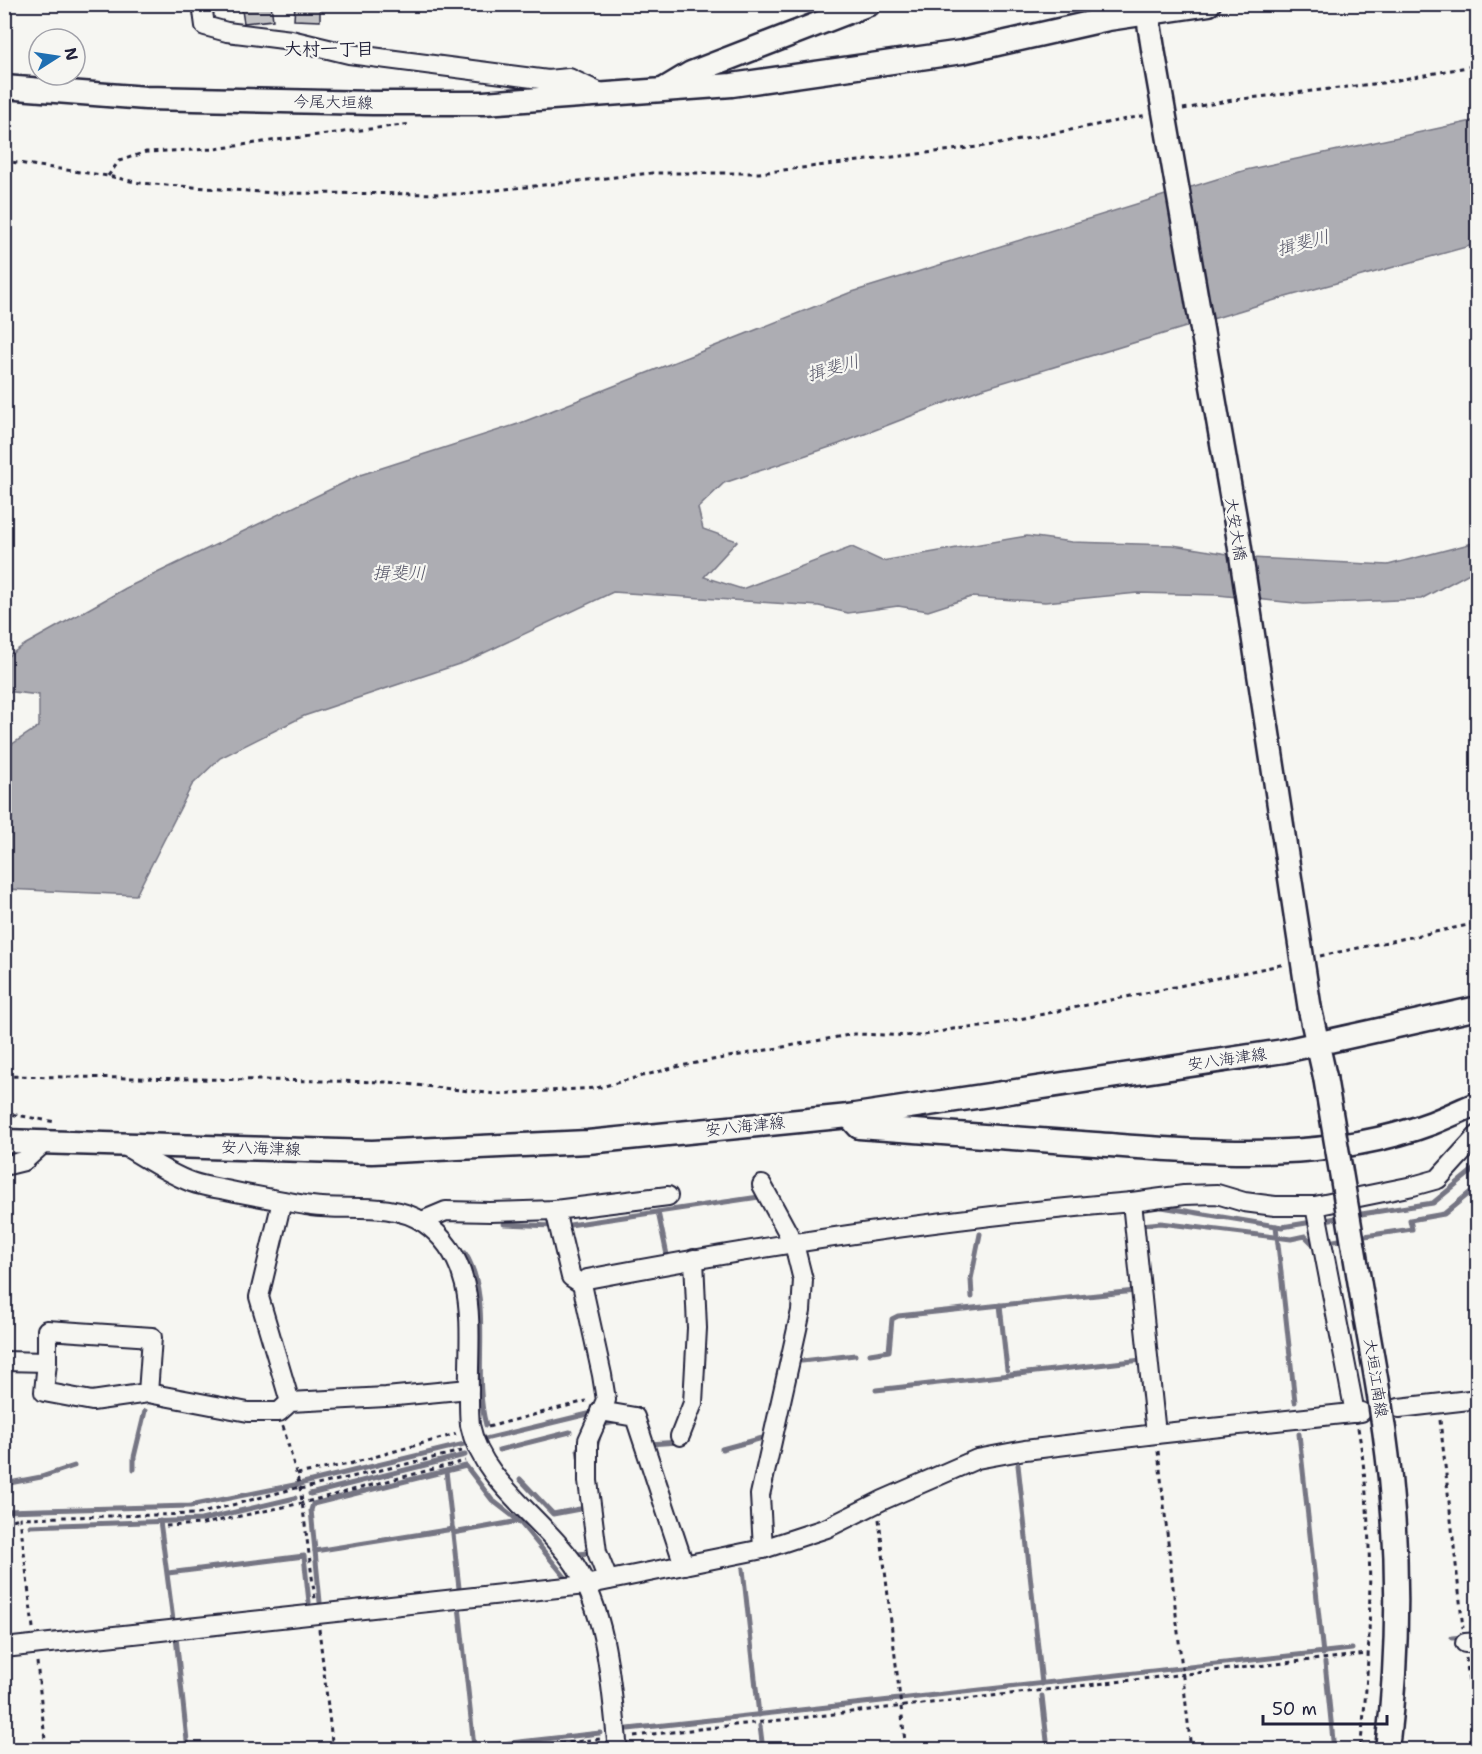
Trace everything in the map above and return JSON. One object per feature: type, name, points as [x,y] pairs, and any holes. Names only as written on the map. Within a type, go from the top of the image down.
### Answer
[{"type":"main road","points":[[662,90],[691,73],[869,4]]},
{"type":"main road","name":"今尾大垣線","points":[[4,87],[146,98],[484,103],[732,85],[962,52],[1147,8],[1209,4]]},
{"type":"main road","name":"大安大橋","points":[[1147,8],[1237,529],[1310,1010]]},
{"type":"main road","name":"安八海津線","points":[[4,1141],[372,1152],[588,1142],[849,1116],[1284,1051],[1478,1008]]},
{"type":"main road","name":"大垣江南線","points":[[1310,1010],[1325,1077],[1380,1398],[1392,1499],[1395,1545],[1395,1637],[1394,1683],[1387,1749]]},
{"type":"main road","points":[[849,1116],[859,1127],[1171,1149],[1261,1153],[1325,1148],[1386,1137],[1431,1124],[1478,1103]]},
{"type":"street","points":[[202,4],[205,26],[227,32],[291,40],[349,54],[548,80],[569,78],[603,94]]},
{"type":"street","points":[[582,1284],[587,1279],[694,1259],[904,1226],[1184,1195],[1217,1194],[1244,1202],[1275,1206],[1315,1206],[1438,1179],[1478,1135]]},
{"type":"street","points":[[4,1166],[24,1161],[45,1142]]},
{"type":"street","points":[[123,1145],[191,1182],[314,1206],[386,1210],[422,1221],[447,1244],[463,1273],[469,1304],[469,1389],[473,1442],[504,1486],[574,1565],[585,1585],[598,1621],[609,1663],[617,1743]]},
{"type":"street","points":[[762,1185],[794,1244],[804,1280],[801,1311],[760,1495],[764,1549]]},
{"type":"street","points":[[422,1221],[446,1211],[555,1210],[668,1196]]},
{"type":"street","points":[[282,1201],[259,1297],[285,1407]]},
{"type":"street","points":[[1132,1202],[1156,1434]]},
{"type":"street","points":[[4,1648],[317,1616],[585,1585],[764,1549],[827,1528],[977,1459],[1025,1450],[1358,1412],[1315,1206]]},
{"type":"street","points":[[555,1210],[571,1277],[582,1284],[602,1375],[602,1403],[588,1440],[588,1481],[597,1551],[608,1580]]},
{"type":"street","points":[[680,1436],[693,1403],[697,1328],[694,1259]]},
{"type":"street","points":[[148,1393],[152,1337],[47,1330],[44,1392],[92,1401],[148,1393],[248,1412],[469,1389]]},
{"type":"street","points":[[4,1361],[47,1362]]},
{"type":"street","points":[[1399,1408],[1478,1399]]},
{"type":"street","points":[[602,1403],[635,1417],[684,1565]]},
{"type":"path","points":[[1177,110],[1233,100],[1382,83],[1478,65]]},
{"type":"path","points":[[4,161],[108,176],[140,183],[274,193],[461,194],[652,173],[759,173],[994,145],[1154,114]]},
{"type":"path","points":[[108,176],[119,161],[146,152],[215,149],[416,123]]},
{"type":"path","points":[[1318,957],[1478,923]]},
{"type":"path","points":[[4,1076],[388,1082],[497,1094],[597,1088],[680,1066],[854,1034],[920,1036],[953,1029],[981,1027],[1296,961]]},
{"type":"path","points":[[4,1522],[20,1518],[198,1514],[473,1442],[602,1403]]},
{"type":"path","points":[[1438,1404],[1471,1643],[1478,1749]]},
{"type":"path","points":[[285,1407],[300,1488],[333,1749]]},
{"type":"path","points":[[1358,1412],[1365,1478],[1370,1565],[1366,1699],[1360,1749]]},
{"type":"path","points":[[1156,1434],[1191,1749]]},
{"type":"path","points":[[297,1474],[349,1464],[442,1439],[473,1442]]},
{"type":"path","points":[[166,1526],[203,1524],[302,1503],[473,1442]]},
{"type":"path","points":[[876,1504],[906,1749]]},
{"type":"path","points":[[20,1518],[46,1749]]},
{"type":"path","points":[[506,1749],[617,1743],[1182,1674],[1368,1654]]},
{"type":"water","name":"揖斐川","points":[[1477,120],[1477,244],[1275,300],[978,390],[839,444],[724,483],[698,508],[703,529],[737,541],[704,577],[742,589],[852,547],[882,561],[1027,536],[1072,542],[1173,545],[1252,558],[1388,565],[1477,542],[1477,569],[1421,599],[1304,604],[1218,595],[1138,593],[1045,602],[971,597],[928,611],[898,606],[848,613],[819,606],[613,592],[465,662],[304,716],[220,758],[192,785],[136,895],[5,889],[5,749],[39,726],[39,695],[5,691],[5,658],[126,588],[360,475],[518,424],[849,293],[1246,170]]},
{"type":"building","points":[[241,4],[271,4],[273,20],[244,23]]},
{"type":"building","points":[[295,4],[320,4],[320,21],[294,20]]},
{"type":"waterway","points":[[1355,1215],[1433,1203],[1478,1166]]},
{"type":"waterway","points":[[1358,1237],[1412,1229],[1410,1220],[1444,1214],[1478,1186]]},
{"type":"waterway","points":[[563,1226],[759,1197],[761,1200]]},
{"type":"waterway","points":[[1162,1207],[1282,1227],[1343,1217]]},
{"type":"waterway","points":[[658,1212],[667,1255]]},
{"type":"waterway","points":[[1141,1225],[1161,1223],[1291,1239],[1305,1236],[1313,1244]]},
{"type":"waterway","points":[[504,1224],[553,1226]]},
{"type":"waterway","points":[[1276,1226],[1295,1402]]},
{"type":"waterway","points":[[972,1297],[971,1279],[980,1234]]},
{"type":"waterway","points":[[1328,1242],[1345,1239]]},
{"type":"waterway","points":[[465,1253],[474,1271],[478,1292],[480,1382],[486,1425]]},
{"type":"waterway","points":[[870,1354],[889,1351],[892,1319],[898,1316],[1135,1291],[1136,1293]]},
{"type":"waterway","points":[[1000,1305],[1007,1370]]},
{"type":"waterway","points":[[802,1361],[855,1355]]},
{"type":"waterway","points":[[876,1390],[1142,1360],[1142,1356]]},
{"type":"waterway","points":[[134,1469],[134,1457],[145,1411]]},
{"type":"waterway","points":[[4,1511],[190,1506],[299,1484],[588,1414]]},
{"type":"waterway","points":[[595,1451],[602,1425],[619,1421]]},
{"type":"waterway","points":[[499,1450],[570,1432]]},
{"type":"waterway","points":[[1299,1434],[1323,1654]]},
{"type":"waterway","points":[[722,1449],[770,1436]]},
{"type":"waterway","points":[[649,1444],[679,1442]]},
{"type":"waterway","points":[[578,1449],[580,1463]]},
{"type":"waterway","points":[[310,1494],[465,1455]]},
{"type":"waterway","points":[[1018,1465],[1042,1684]]},
{"type":"waterway","points":[[4,1484],[41,1477],[74,1466]]},
{"type":"waterway","points":[[320,1602],[311,1510],[313,1504],[466,1466],[492,1500],[519,1521],[565,1577]]},
{"type":"waterway","points":[[446,1471],[459,1588]]},
{"type":"waterway","points":[[520,1479],[553,1514],[585,1508],[585,1510]]},
{"type":"waterway","points":[[30,1526],[201,1520],[295,1498]]},
{"type":"waterway","points":[[160,1521],[173,1620]]},
{"type":"waterway","points":[[453,1533],[519,1521]]},
{"type":"waterway","points":[[315,1551],[453,1529]]},
{"type":"waterway","points":[[577,1554],[590,1553],[590,1549]]},
{"type":"waterway","points":[[168,1573],[304,1556],[309,1602]]},
{"type":"waterway","points":[[743,1569],[759,1715]]},
{"type":"waterway","points":[[459,1606],[474,1747]]},
{"type":"waterway","points":[[176,1637],[188,1750]]},
{"type":"waterway","points":[[1452,1638],[1464,1637]]},
{"type":"waterway","points":[[628,1729],[1352,1649]]},
{"type":"waterway","points":[[1325,1663],[1334,1750]]},
{"type":"waterway","points":[[1042,1696],[1048,1750]]},
{"type":"waterway","points":[[760,1726],[763,1750]]},
{"type":"waterway","points":[[448,1750],[600,1733]]},
{"type":"district","name":"大村一丁目","points":[[329,49]]}]
